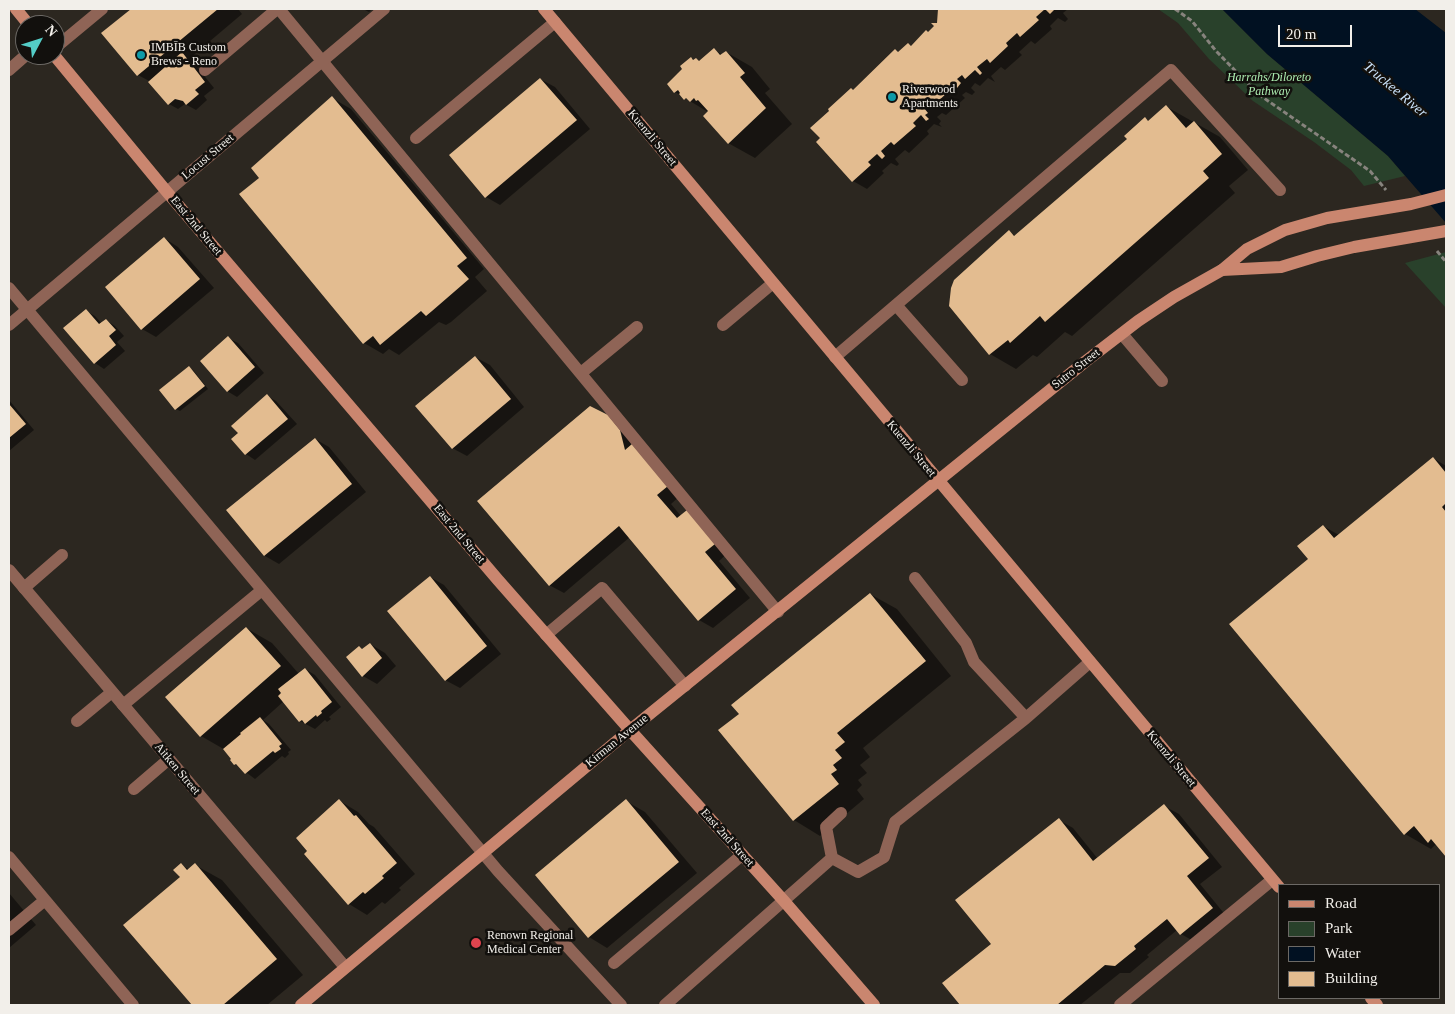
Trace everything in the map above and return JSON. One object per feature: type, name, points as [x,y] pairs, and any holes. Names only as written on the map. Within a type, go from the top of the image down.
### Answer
[{"type":"main road","name":"Kuenzli Street","points":[[544,9],[1276,884]]},
{"type":"main road","name":"East 2nd Street","points":[[62,65],[167,192],[546,635],[784,901],[874,1005]]},
{"type":"main road","name":"Sutro Street","points":[[937,480],[1122,334],[1174,297],[1222,270],[1248,250],[1285,230],[1327,218],[1411,204],[1446,195]]},
{"type":"main road","name":"Sutro Street","points":[[1222,270],[1281,267],[1354,247],[1446,231]]},
{"type":"main road","name":"Kirman Avenue","points":[[301,1005],[482,852],[630,730],[778,612],[937,480]]},
{"type":"street","points":[[65,40],[102,9]]},
{"type":"street","points":[[205,70],[278,9],[778,612]]},
{"type":"street","name":"Locust Street","points":[[9,325],[384,9]]},
{"type":"street","points":[[416,138],[555,22]]},
{"type":"street","points":[[835,357],[1171,70],[1280,190]]},
{"type":"street","points":[[723,325],[773,283]]},
{"type":"street","points":[[9,288],[482,852],[622,1005]]},
{"type":"street","points":[[896,305],[962,380]]},
{"type":"street","points":[[581,373],[637,327]]},
{"type":"street","points":[[1122,334],[1162,381]]},
{"type":"street","points":[[24,588],[62,555]]},
{"type":"street","name":"Aitken Street","points":[[9,570],[345,967]]},
{"type":"street","points":[[915,578],[966,643],[974,662],[1026,718]]},
{"type":"street","points":[[546,635],[602,588],[685,686]]},
{"type":"street","points":[[123,705],[262,590]]},
{"type":"street","points":[[832,858],[858,872],[884,857],[895,822],[1026,718],[1090,662]]},
{"type":"street","points":[[77,722],[112,692]]},
{"type":"street","points":[[134,789],[169,759]]},
{"type":"street","points":[[832,858],[826,827],[841,813]]},
{"type":"street","points":[[614,963],[742,855]]},
{"type":"street","points":[[9,857],[133,1005]]},
{"type":"street","points":[[665,1005],[832,858]]},
{"type":"street","points":[[1120,1005],[1276,884]]},
{"type":"street","points":[[9,930],[45,900]]},
{"type":"path","points":[[1175,9],[1192,21],[1216,51],[1258,94],[1370,171],[1389,194]]},
{"type":"path","points":[[1434,247],[1446,262]]},
{"type":"green space","name":"Harrahs/Diloreto Pathway","points":[[1158,9],[1222,9],[1267,54],[1388,156],[1405,176],[1364,186],[1351,170],[1314,142],[1253,101],[1209,59],[1178,23]]},
{"type":"green space","points":[[1446,252],[1446,308],[1405,263]]},
{"type":"water","name":"Truckee River","points":[[1222,9],[1415,9],[1446,33],[1446,223],[1388,156],[1267,54]]},
{"type":"building","name":"IMBĪB Custom Brews - Reno","points":[[131,9],[218,9],[137,76],[101,33]]},
{"type":"building","name":"Riverwood Apartments","points":[[938,9],[1045,9],[1036,17],[1039,20],[1020,37],[1017,33],[1006,43],[1008,46],[990,63],[987,59],[977,67],[982,73],[980,75],[975,70],[965,79],[962,75],[957,79],[961,83],[957,88],[953,83],[949,87],[951,89],[931,108],[928,104],[924,108],[928,113],[925,115],[929,119],[926,121],[921,115],[913,123],[916,126],[894,145],[891,142],[881,151],[885,156],[882,159],[877,154],[868,162],[871,165],[852,182],[816,142],[820,138],[810,128],[829,111],[828,109],[851,88],[853,90],[895,49],[898,52],[908,43],[911,46],[926,30],[928,32],[934,26],[931,23],[937,23]]},
{"type":"building","points":[[1045,9],[1053,9],[1054,10],[1050,14]]},
{"type":"building","points":[[714,48],[720,55],[726,51],[745,73],[740,77],[766,108],[728,144],[703,116],[708,111],[698,100],[696,101],[694,98],[690,102],[686,98],[684,100],[678,90],[674,93],[667,84],[682,69],[680,66],[691,57],[693,60],[696,58],[699,61]]},
{"type":"building","points":[[182,52],[205,82],[195,90],[199,94],[186,105],[183,101],[175,99],[168,105],[148,82]]},
{"type":"building","points":[[540,78],[577,120],[485,198],[449,155]]},
{"type":"building","points":[[332,96],[467,258],[457,266],[469,279],[426,316],[421,311],[380,345],[373,336],[363,344],[239,194],[259,178],[251,168]]},
{"type":"building","points":[[1166,105],[1186,128],[1194,121],[1222,154],[1203,171],[1209,178],[1045,322],[1040,316],[1010,343],[1008,340],[989,355],[949,306],[954,280],[1009,230],[1014,236],[1127,139],[1124,136],[1145,117],[1148,121]]},
{"type":"building","points":[[164,237],[200,279],[141,330],[105,287]]},
{"type":"building","points":[[86,309],[99,324],[106,319],[116,330],[109,336],[116,345],[94,364],[63,328]]},
{"type":"building","points":[[228,336],[255,367],[227,392],[200,361]]},
{"type":"building","points":[[475,356],[511,399],[452,449],[415,406]]},
{"type":"building","points":[[189,366],[205,386],[175,410],[159,390]]},
{"type":"building","points":[[267,394],[288,419],[245,455],[231,439],[238,433],[231,426]]},
{"type":"building","points":[[9,404],[26,424],[9,438]]},
{"type":"building","points":[[590,406],[608,415],[620,430],[625,450],[632,444],[668,486],[657,495],[677,518],[687,510],[715,544],[705,552],[736,589],[698,621],[619,526],[549,586],[477,501]]},
{"type":"building","points":[[315,438],[352,484],[264,556],[226,510]]},
{"type":"building","points":[[1433,457],[1446,473],[1446,503],[1442,507],[1446,512],[1446,857],[1431,839],[1428,843],[1414,826],[1404,835],[1229,624],[1308,559],[1297,546],[1323,525],[1334,538]]},
{"type":"building","points":[[430,576],[487,646],[445,681],[387,611]]},
{"type":"building","points":[[870,593],[926,661],[837,733],[845,742],[835,750],[842,758],[833,765],[837,770],[831,774],[839,784],[793,821],[718,730],[739,714],[731,705]]},
{"type":"building","points":[[246,627],[281,666],[200,737],[165,697]]},
{"type":"building","points":[[370,643],[382,658],[362,677],[346,657],[359,646],[362,649]]},
{"type":"building","points":[[305,668],[332,702],[321,711],[322,713],[317,717],[316,715],[305,724],[302,720],[299,722],[278,696],[281,693],[278,689]]},
{"type":"building","points":[[260,717],[282,744],[279,746],[281,749],[275,753],[273,751],[245,774],[236,764],[234,765],[223,749]]},
{"type":"building","points":[[339,799],[354,816],[356,815],[397,863],[382,876],[384,878],[348,905],[304,854],[307,851],[296,838]]},
{"type":"building","points":[[626,799],[679,862],[588,938],[535,875]]},
{"type":"building","points":[[1164,804],[1209,858],[1187,876],[1213,908],[1180,935],[1167,919],[1134,946],[1136,949],[1115,966],[1105,965],[1057,1005],[960,1005],[942,983],[991,944],[955,900],[1059,818],[1093,861]]},
{"type":"building","points":[[181,863],[187,870],[195,863],[277,959],[223,1005],[192,1005],[123,925],[180,877],[173,870]]},
{"type":"place","name":"IMBĪB Custom Brews - Reno","points":[[141,55]]},
{"type":"place","name":"Riverwood Apartments","points":[[892,97]]},
{"type":"place","name":"Renown Regional Medical Center","points":[[476,943]]}]
